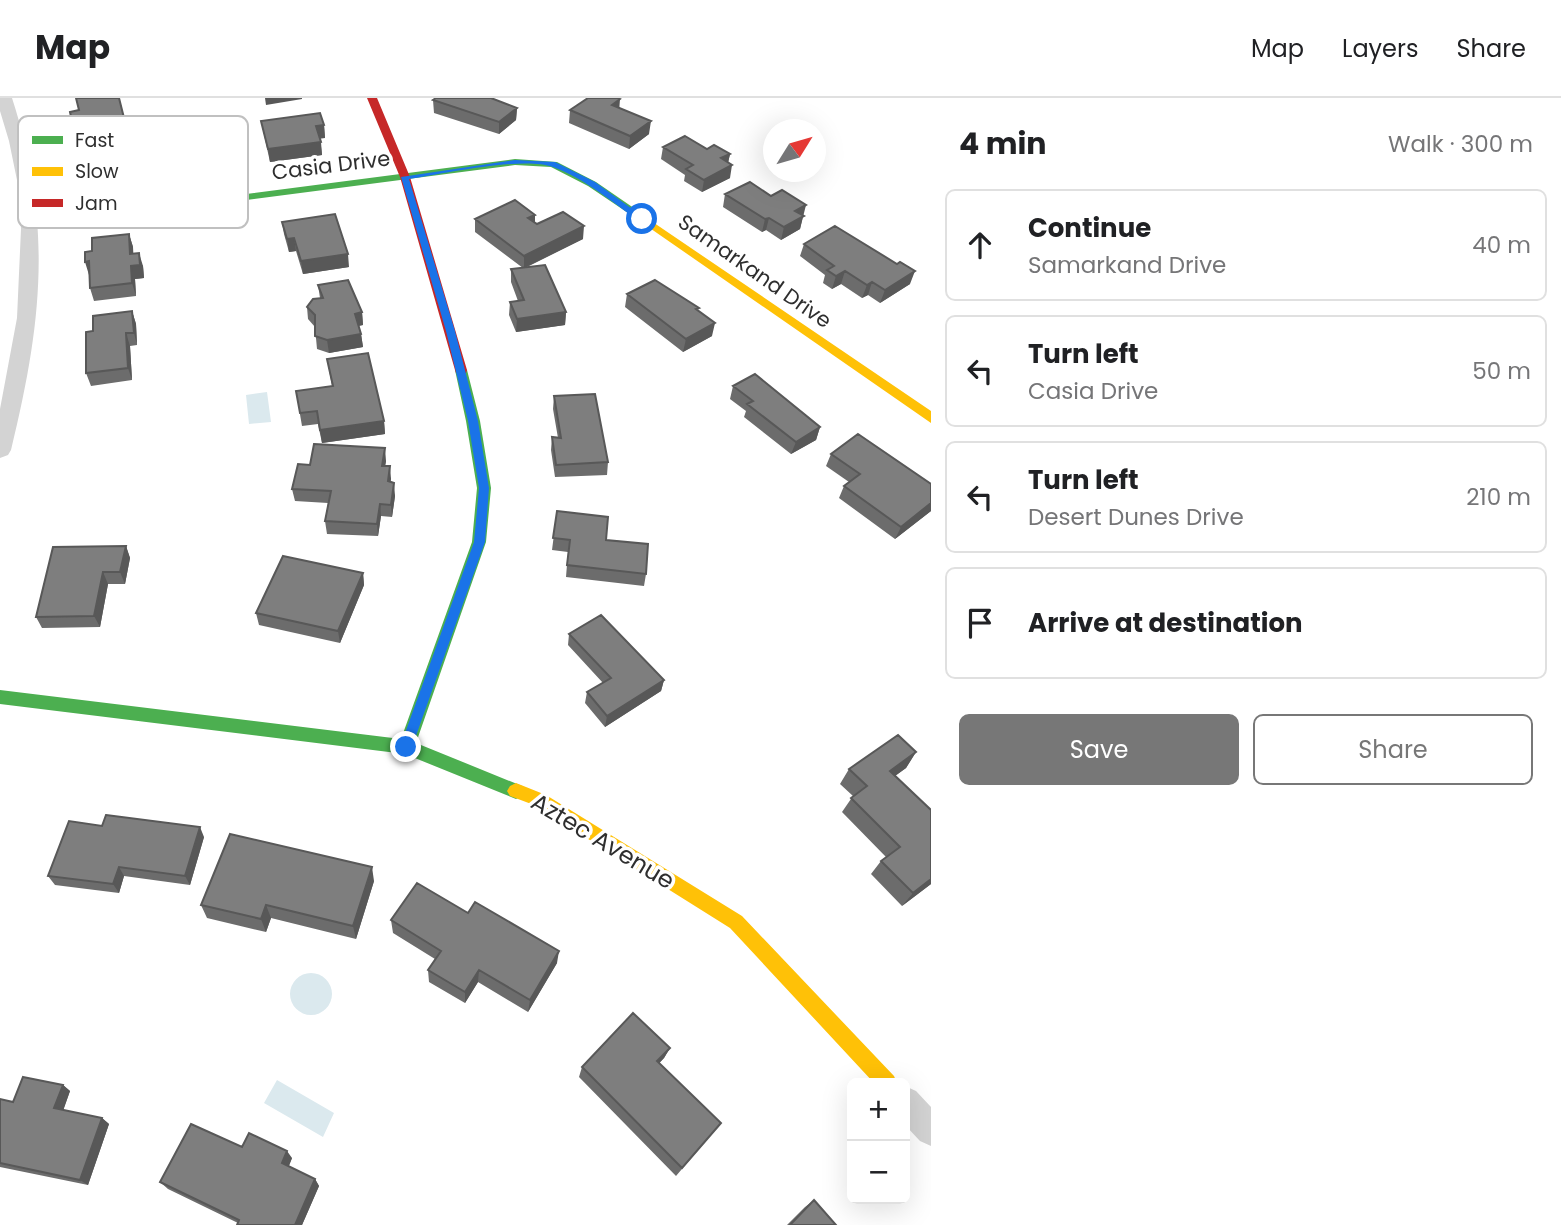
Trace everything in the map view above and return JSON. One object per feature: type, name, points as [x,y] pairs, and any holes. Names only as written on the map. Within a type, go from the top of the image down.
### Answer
[{"type":"street","points":[[4,98],[18,137]]},
{"type":"street","points":[[372,98],[405,177],[454,344],[473,421],[484,488],[479,542],[406,747]]},
{"type":"street","name":"Casia Drive","points":[[248,197],[515,162],[553,164]]},
{"type":"street","name":"Samarkand Drive","points":[[553,164],[592,184],[931,418]]},
{"type":"street","points":[[0,450],[10,414],[29,311],[32,228]]},
{"type":"street","name":"Aztec Avenue","points":[[0,697],[406,747],[540,800],[736,922],[882,1078]]},
{"type":"street","points":[[910,1107],[931,1130]]},
{"type":"shaded area","points":[[267,392],[271,422],[249,424],[246,395]]},
{"type":"shaded area","points":[[311,973],[326,979],[332,994],[326,1009],[311,1015],[296,1009],[290,994],[296,979]]},
{"type":"shaded area","points":[[277,1080],[334,1113],[323,1137],[264,1103]]},
{"type":"building","points":[[76,98],[119,98],[124,116],[71,116],[70,112],[79,110]]},
{"type":"building","points":[[491,98],[517,108],[499,122],[433,100]]},
{"type":"building","points":[[588,98],[618,98],[620,99],[612,105],[651,121],[630,136],[570,110]]},
{"type":"building","points":[[320,113],[324,125],[316,126],[321,142],[268,149],[261,121]]},
{"type":"building","points":[[685,136],[707,149],[714,145],[730,154],[721,158],[732,165],[704,180],[686,169],[693,165],[663,147]]},
{"type":"building","points":[[750,182],[771,196],[782,190],[806,205],[795,211],[804,216],[784,227],[769,218],[765,219],[725,194]]},
{"type":"building","points":[[515,200],[535,215],[528,218],[537,224],[563,212],[584,226],[524,256],[475,219]]},
{"type":"building","points":[[335,214],[348,254],[301,261],[294,238],[287,239],[282,222]]},
{"type":"building","points":[[835,226],[897,264],[900,262],[915,271],[885,290],[872,282],[867,285],[845,271],[836,276],[827,270],[834,266],[804,244]]},
{"type":"building","points":[[129,234],[130,254],[139,253],[140,265],[131,266],[132,283],[90,288],[89,261],[85,262],[85,252],[92,251],[92,238]]},
{"type":"building","points":[[545,265],[566,312],[517,319],[510,302],[524,300],[511,269]]},
{"type":"building","points":[[348,280],[362,312],[355,314],[361,334],[327,340],[315,336],[315,315],[307,307],[313,299],[323,298],[318,285]]},
{"type":"building","points":[[655,280],[699,308],[696,309],[715,323],[686,339],[627,294]]},
{"type":"building","points":[[132,311],[134,333],[126,333],[128,368],[86,373],[86,332],[93,331],[93,316]]},
{"type":"building","points":[[368,353],[384,421],[320,430],[317,411],[300,413],[296,391],[333,386],[327,359]]},
{"type":"building","points":[[755,374],[820,427],[796,442],[747,404],[753,401],[733,386]]},
{"type":"building","points":[[595,394],[608,462],[556,465],[552,437],[561,438],[554,396]]},
{"type":"building","points":[[858,434],[931,484],[931,503],[901,527],[844,486],[860,474],[831,454]]},
{"type":"building","points":[[314,444],[385,448],[382,466],[390,466],[388,481],[394,483],[391,505],[380,504],[377,524],[325,521],[331,491],[292,489],[298,464],[310,465]]},
{"type":"building","points":[[557,511],[608,517],[606,540],[648,544],[646,574],[567,565],[570,540],[553,538]]},
{"type":"building","points":[[126,546],[120,572],[103,572],[94,616],[36,617],[53,547]]},
{"type":"building","points":[[283,556],[363,573],[338,631],[256,613]]},
{"type":"building","points":[[601,615],[664,680],[607,716],[587,692],[611,678],[569,634]]},
{"type":"building","points":[[898,735],[916,752],[890,771],[931,810],[931,879],[913,893],[881,861],[900,847],[851,798],[867,786],[849,769]]},
{"type":"building","points":[[106,815],[200,827],[185,876],[119,867],[113,884],[48,876],[69,821],[102,826]]},
{"type":"building","points":[[230,834],[372,867],[353,926],[266,905],[261,919],[201,905]]},
{"type":"building","points":[[417,883],[468,913],[475,902],[559,951],[530,1000],[479,970],[465,992],[428,970],[441,951],[391,920]]},
{"type":"building","points":[[633,1013],[670,1048],[657,1061],[721,1123],[682,1168],[582,1067]]},
{"type":"building","points":[[23,1077],[63,1085],[54,1108],[102,1118],[80,1180],[0,1163],[0,1099],[13,1102]]},
{"type":"building","points":[[191,1124],[242,1147],[249,1133],[287,1151],[282,1163],[315,1179],[295,1225],[237,1225],[239,1220],[160,1182]]},
{"type":"building","points":[[814,1200],[836,1225],[790,1225]]},
{"type":"traffic: fast","points":[[248,197],[515,162],[553,164],[592,184],[635,213]]},
{"type":"traffic: fast","points":[[406,747],[479,542],[484,488],[461,370]]},
{"type":"traffic: fast","points":[[0,697],[406,747],[516,791]]},
{"type":"traffic: slow","points":[[635,213],[931,418]]},
{"type":"traffic: slow","points":[[516,791],[540,800],[736,922],[882,1078]]},
{"type":"traffic: jam","points":[[372,98],[405,177],[461,370]]},
{"type":"route","points":[[406,747],[479,542],[484,488],[473,421],[451,331],[405,177],[515,162],[553,164],[592,184],[642,219]]}]
